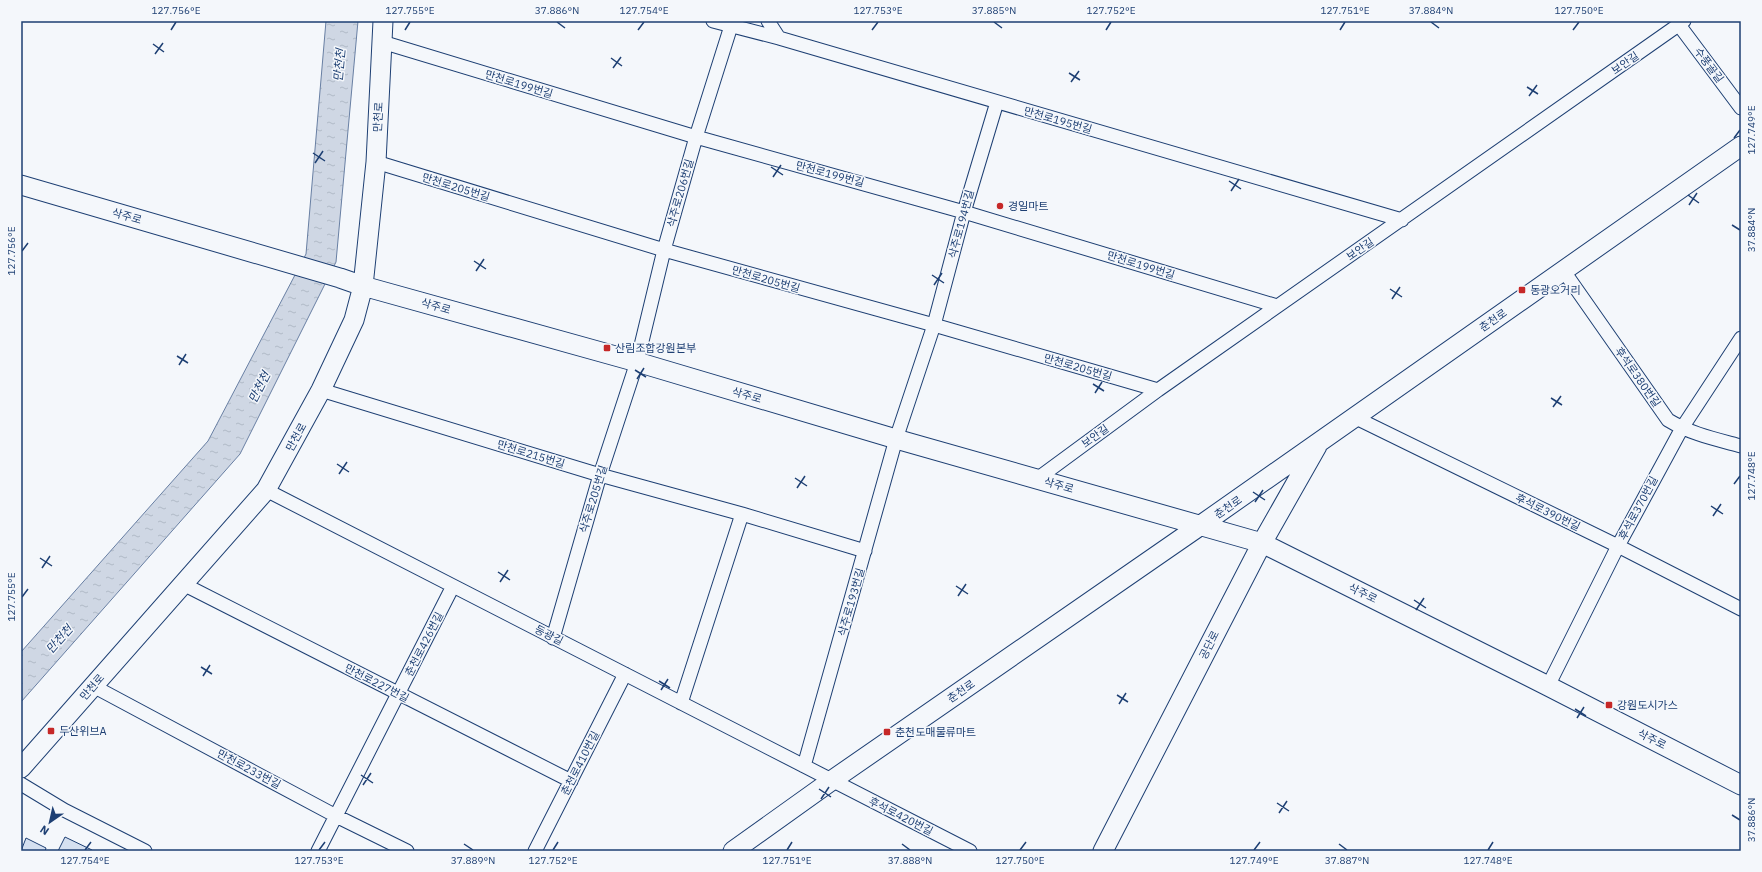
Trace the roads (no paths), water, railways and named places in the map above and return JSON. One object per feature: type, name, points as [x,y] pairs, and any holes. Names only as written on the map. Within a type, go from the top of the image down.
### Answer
[{"type":"street","name":"만천로","points":[[21,768],[266,490],[321,390],[354,320],[363,286],[376,162],[383,21]]},
{"type":"street","name":"만천로195번길","points":[[713,21],[779,38],[1402,220]]},
{"type":"street","points":[[768,21],[779,38]]},
{"type":"street","name":"수풍골길","points":[[1681,22],[1741,108]]},
{"type":"street","name":"보안길","points":[[1037,479],[1158,390],[1402,220],[1681,22]]},
{"type":"street","name":"삭주로206번길","points":[[637,362],[664,250],[696,137],[731,26]]},
{"type":"street","name":"만천로199번길","points":[[382,42],[696,137],[964,212],[1277,306]]},
{"type":"street","name":"삭주로194번길","points":[[896,439],[934,325],[964,212],[997,102]]},
{"type":"street","name":"춘천로","points":[[733,851],[831,781],[1202,525],[1741,146]]},
{"type":"street","name":"만천로205번길","points":[[376,162],[664,250],[934,325],[1158,390]]},
{"type":"street","name":"삭주로","points":[[21,185],[363,286],[637,362],[896,439],[1262,543],[1548,686],[1741,785]]},
{"type":"street","name":"후석로380번길","points":[[1563,270],[1668,420],[1697,434],[1741,446]]},
{"type":"street","name":"후석로370번길","points":[[1548,686],[1618,546],[1682,428],[1741,338]]},
{"type":"street","name":"삭주로205번길","points":[[553,638],[600,475],[637,362]]},
{"type":"street","name":"만천로215번길","points":[[321,390],[600,475],[742,514],[865,551]]},
{"type":"street","name":"후석로390번길","points":[[1354,417],[1618,546],[1741,609]]},
{"type":"street","name":"삭주로193번길","points":[[804,766],[896,439]]},
{"type":"street","name":"공단로","points":[[1103,851],[1262,543],[1320,441]]},
{"type":"street","name":"동광길","points":[[266,490],[831,781]]},
{"type":"street","points":[[681,703],[742,514]]},
{"type":"street","name":"만천로227번길","points":[[183,584],[398,694],[571,780]]},
{"type":"street","name":"춘천로426번길","points":[[318,851],[453,586]]},
{"type":"street","name":"춘천로410번길","points":[[535,851],[625,674]]},
{"type":"street","name":"만천로233번길","points":[[93,686],[336,816],[407,851]]},
{"type":"street","name":"후석로420번길","points":[[831,781],[970,851]]},
{"type":"street","points":[[21,784],[64,810],[145,851]]},
{"type":"water","name":"만천천","points":[[326,21],[358,21],[336,262],[240,454],[21,702],[21,652],[208,441],[306,254]]},
{"type":"place","name":"경일마트","points":[[1000,206]]},
{"type":"place","name":"동광오거리","points":[[1522,290]]},
{"type":"place","name":"산림조합강원본부","points":[[607,348]]},
{"type":"place","name":"강원도시가스","points":[[1609,705]]},
{"type":"place","name":"두산위브A","points":[[51,731]]},
{"type":"place","name":"춘천도매물류마트","points":[[887,732]]}]
